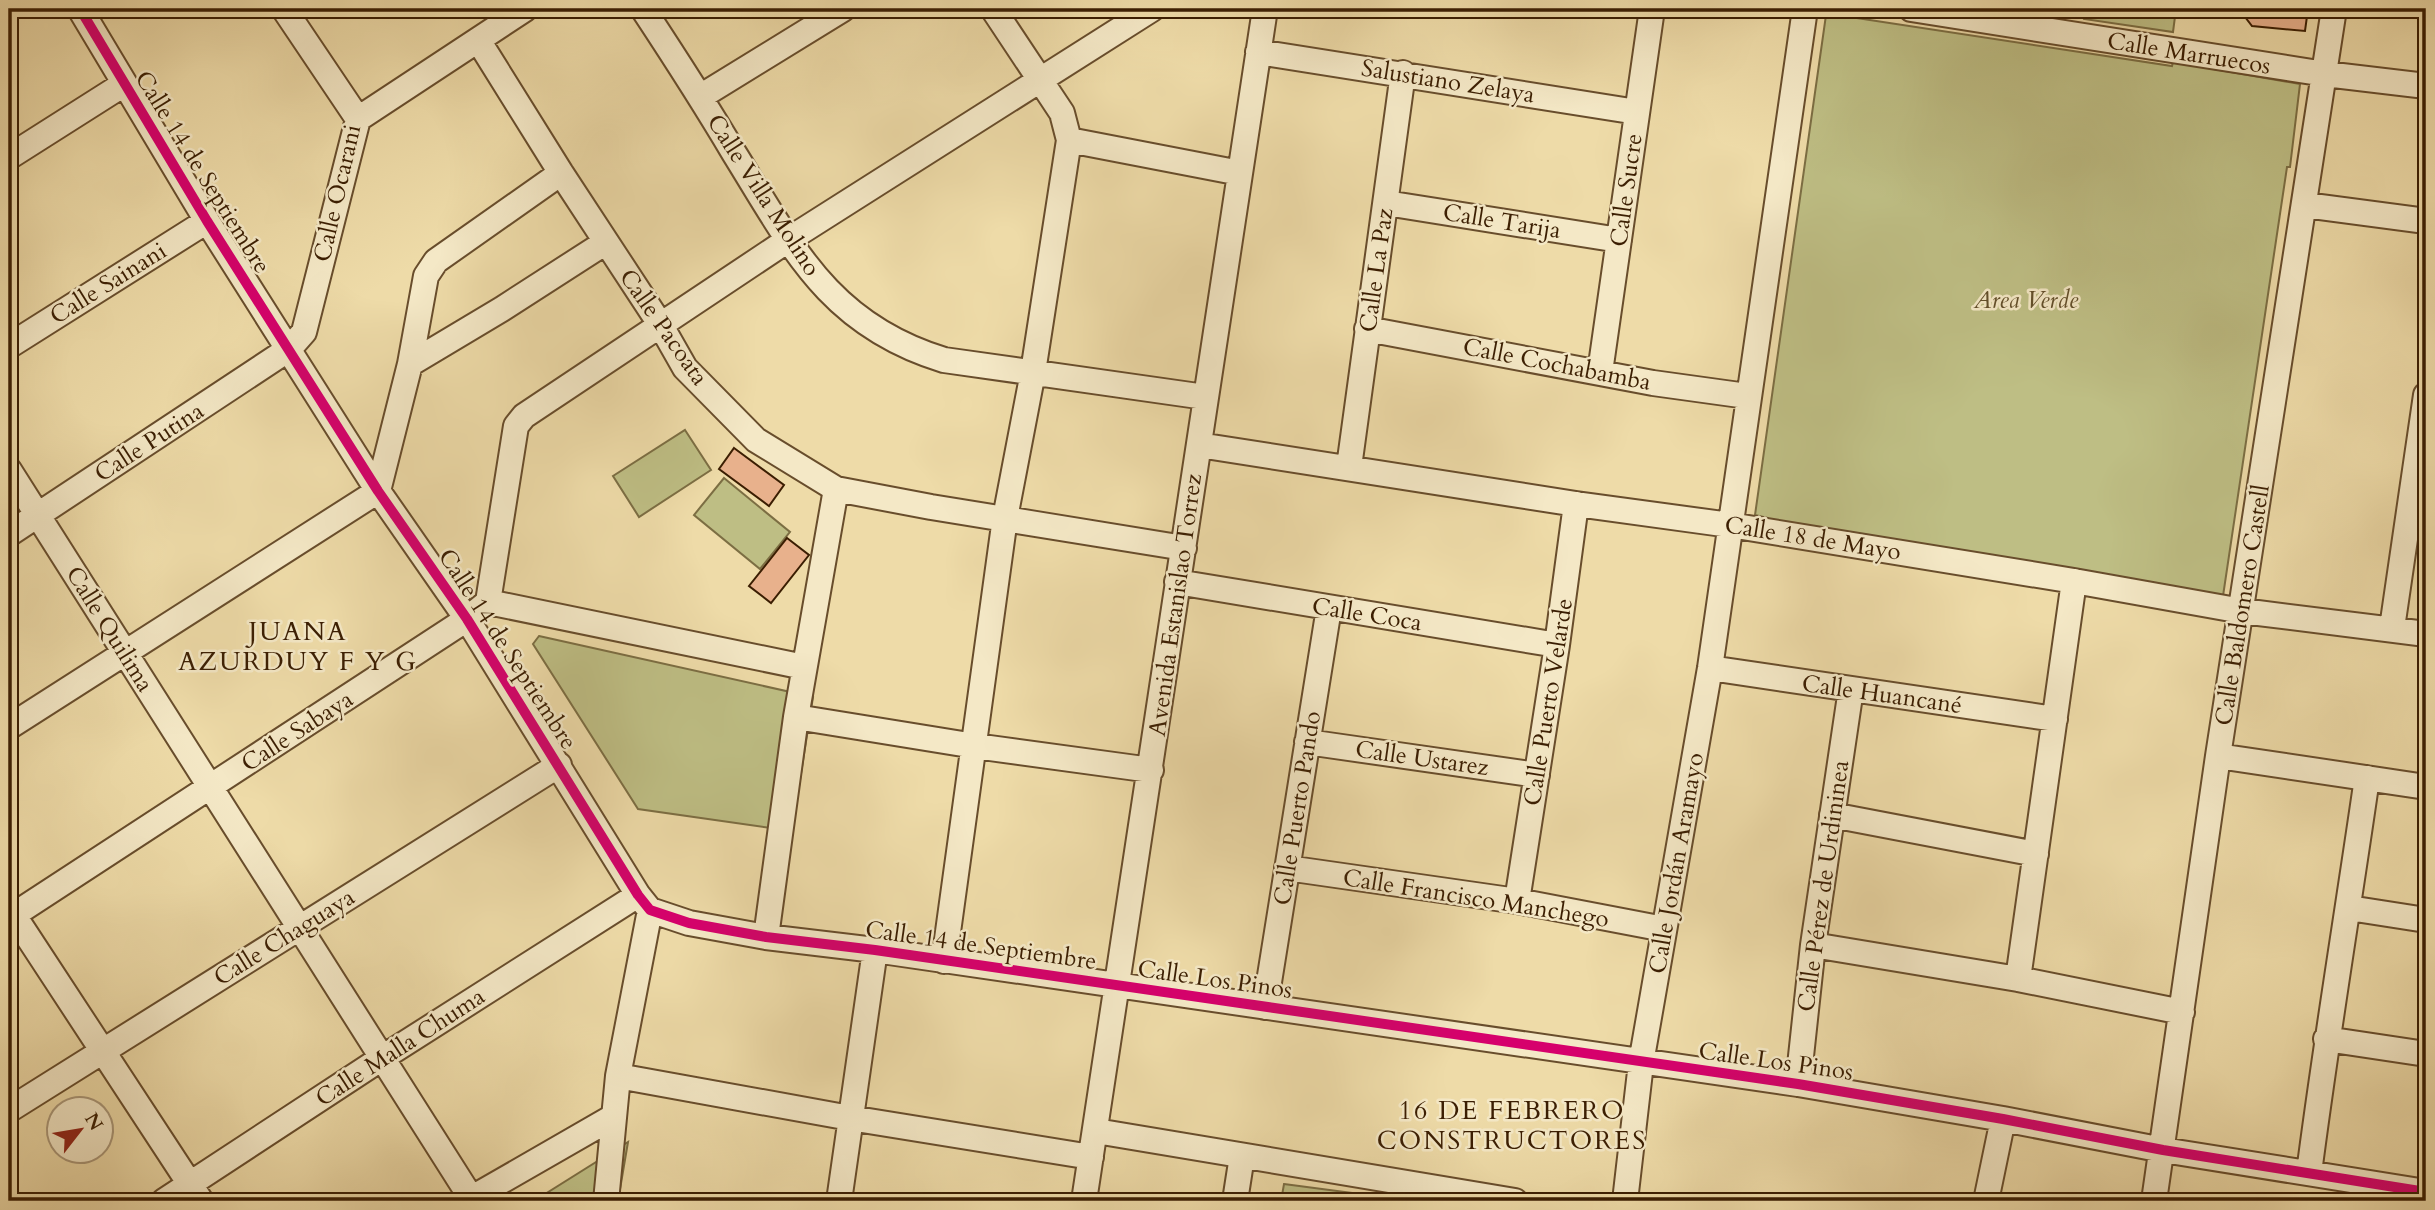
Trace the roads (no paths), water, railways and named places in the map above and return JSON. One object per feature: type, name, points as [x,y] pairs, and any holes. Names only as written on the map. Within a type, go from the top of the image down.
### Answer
[{"type":"street","name":"Calle 14 de Septiembre","points":[[80,9],[207,221],[378,491],[467,619],[644,902],[689,923],[766,937],[875,950],[1118,986]]},
{"type":"street","name":"Calle Ocarani","points":[[284,9],[358,119],[304,332],[289,349]]},
{"type":"street","points":[[358,119],[525,9]]},
{"type":"street","name":"Calle Villa Molino","points":[[643,9],[788,240],[817,279],[836,299],[867,324],[911,349],[944,360],[1205,397]]},
{"type":"street","points":[[700,97],[843,9]]},
{"type":"street","points":[[944,961],[1005,518],[1033,372],[1069,140],[1062,113],[993,9]]},
{"type":"street","points":[[804,667],[488,602],[516,426],[533,408],[788,240],[1152,9]]},
{"type":"street","name":"Avenida Estanislao Torrez","points":[[1084,1201],[1265,9]]},
{"type":"street","name":"Calle Sucre","points":[[1601,372],[1652,9]]},
{"type":"street","name":"Calle Jordán Aramayo","points":[[1631,1200],[1641,1063],[1710,668],[1747,396],[1805,9]]},
{"type":"street","name":"Calle Marruecos","points":[[1911,9],[2325,74],[2426,86]]},
{"type":"street","name":"Calle Baldomero Castell","points":[[2154,1201],[2218,756],[2334,9]]},
{"type":"street","name":"Calle Pacoata","points":[[478,40],[660,324],[685,368],[756,440],[836,489],[1184,548]]},
{"type":"street","name":"Salustiano Zelaya","points":[[1258,52],[1637,112]]},
{"type":"street","name":"Calle La Paz","points":[[1349,467],[1403,73]]},
{"type":"street","points":[[9,157],[124,83]]},
{"type":"street","points":[[1069,140],[1240,173]]},
{"type":"street","points":[[9,727],[378,491],[410,364],[426,276],[436,261],[561,173]]},
{"type":"street","name":"Calle Tarija","points":[[1386,203],[1619,240]]},
{"type":"street","points":[[2305,205],[2426,221]]},
{"type":"street","name":"Calle Sainani","points":[[9,346],[207,221]]},
{"type":"street","points":[[410,364],[502,310],[606,242]]},
{"type":"street","name":"Calle Cochabamba","points":[[1367,329],[1653,383],[1747,396]]},
{"type":"street","name":"Calle Putina","points":[[9,534],[289,349]]},
{"type":"street","points":[[2392,628],[2420,492],[2426,395]]},
{"type":"street","name":"Calle 18 de Mayo","points":[[1199,445],[1576,504],[1730,525],[2242,611],[2426,634]]},
{"type":"street","name":"Calle Quilima","points":[[9,470],[470,1200]]},
{"type":"street","points":[[766,937],[796,717],[836,489]]},
{"type":"street","name":"Calle Puerto Velarde","points":[[1517,901],[1576,504]]},
{"type":"street","points":[[2018,979],[2074,581]]},
{"type":"street","name":"Calle Coca","points":[[1177,582],[1557,645]]},
{"type":"street","name":"Calle Sabaya","points":[[10,914],[211,788],[467,619],[488,602]]},
{"type":"street","name":"Calle Puerto Pando","points":[[1265,1007],[1329,608]]},
{"type":"street","name":"Calle Huancané","points":[[1710,668],[2055,719]]},
{"type":"street","name":"Calle Pérez de Urdininea","points":[[1798,1084],[1813,945],[1851,689]]},
{"type":"street","points":[[796,717],[975,746],[1151,770]]},
{"type":"street","name":"Calle Ustarez","points":[[1307,742],[1537,775]]},
{"type":"street","points":[[2218,756],[2426,787]]},
{"type":"street","name":"Calle Chaguaya","points":[[9,1110],[559,765]]},
{"type":"street","points":[[2309,1173],[2326,1038],[2367,778]]},
{"type":"street","points":[[1832,815],[2036,854]]},
{"type":"street","name":"Calle Francisco Manchego","points":[[1287,868],[1517,901],[1664,929]]},
{"type":"street","points":[[606,1201],[618,1076],[644,902]]},
{"type":"street","name":"Calle Malla Chuma","points":[[164,1201],[196,1193],[382,1058],[644,902]]},
{"type":"street","points":[[2348,908],[2426,920]]},
{"type":"street","points":[[10,914],[104,1050],[196,1193]]},
{"type":"street","points":[[1813,945],[2018,979],[2182,1012]]},
{"type":"street","points":[[839,1201],[875,950]]},
{"type":"street","name":"Calle Los Pinos","points":[[1118,986],[1798,1084],[2163,1150],[2426,1192]]},
{"type":"street","points":[[2326,1038],[2426,1054]]},
{"type":"street","points":[[618,1076],[850,1118],[1091,1157]]},
{"type":"street","points":[[470,1200],[613,1117]]},
{"type":"street","points":[[1986,1201],[2003,1119]]},
{"type":"street","points":[[1096,1131],[1484,1199],[1515,1201]]},
{"type":"street","points":[[1235,1201],[1242,1156]]},
{"type":"district","name":"JUANA AZURDUY F Y G","points":[[298,646]]},
{"type":"district","name":"16 DE FEBRERO CONSTRUCTORES","points":[[1512,1125]]},
{"type":"park label","name":"Area Verde","points":[[2026,300]]}]
